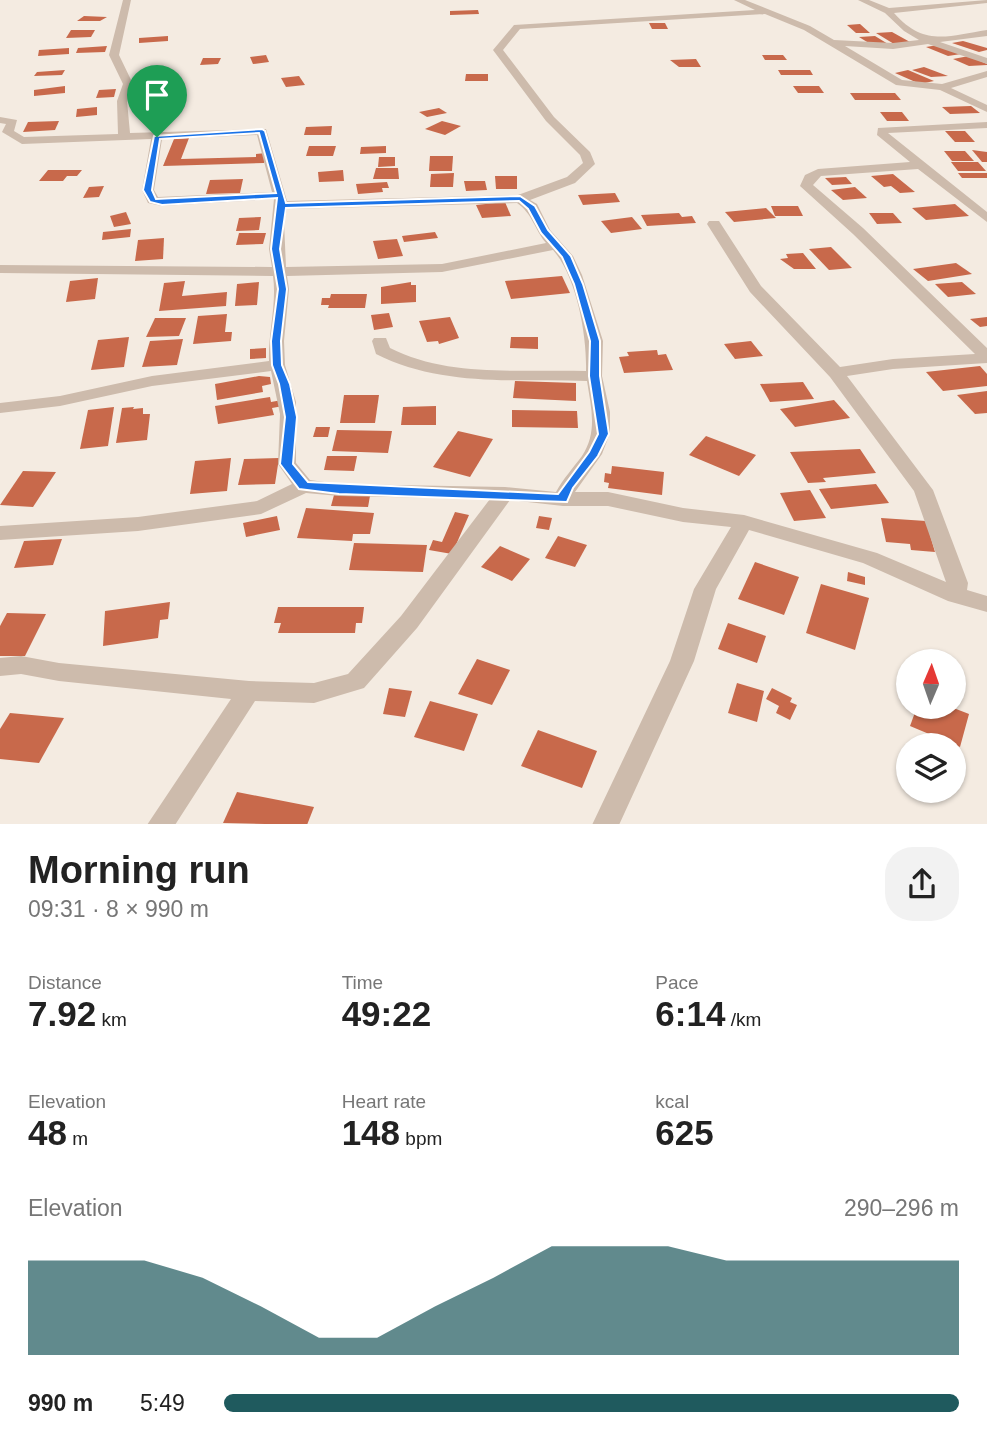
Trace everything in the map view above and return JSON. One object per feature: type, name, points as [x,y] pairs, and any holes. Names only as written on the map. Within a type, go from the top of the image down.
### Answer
[{"type":"street","points":[[124,135],[122,101],[128,83],[114,55],[127,0]]},
{"type":"street","points":[[738,0],[807,28],[900,83],[942,87],[987,74]]},
{"type":"street","points":[[862,0],[888,11],[987,1]]},
{"type":"street","points":[[888,11],[895,22],[930,40],[987,61]]},
{"type":"street","points":[[157,137],[148,190],[153,200],[520,199],[571,180],[589,164],[586,153],[550,119],[498,50],[517,27],[762,12]]},
{"type":"street","points":[[830,42],[893,46],[987,33]]},
{"type":"street","points":[[942,87],[987,110]]},
{"type":"street","points":[[0,120],[13,122],[8,132],[22,141],[262,131],[281,200],[276,249],[281,272],[277,365],[285,384],[291,417],[286,464],[304,486]]},
{"type":"street","points":[[987,125],[882,130],[886,140],[987,218]]},
{"type":"street","points":[[919,165],[818,173],[809,178],[806,186],[858,231],[987,358]]},
{"type":"street","points":[[520,199],[532,207],[544,232],[566,256],[575,275],[595,341],[594,376],[603,434],[594,453],[567,487],[563,499]]},
{"type":"street","points":[[714,224],[755,289],[836,373],[923,489],[957,583],[956,595]]},
{"type":"street","points":[[0,270],[281,272],[442,268],[556,245]]},
{"type":"street","points":[[380,341],[382,351],[398,362],[430,368],[594,376]]},
{"type":"street","points":[[836,373],[893,364],[987,358]]},
{"type":"street","points":[[0,408],[60,401],[152,381],[277,365]]},
{"type":"street","points":[[0,533],[138,524],[261,508],[304,486],[339,490],[505,493],[563,499],[608,499],[683,515],[744,522],[870,558],[956,595],[987,604]]},
{"type":"street","points":[[0,667],[21,665],[59,672],[249,691],[314,693],[356,681],[409,622],[505,493]]},
{"type":"street","points":[[605,824],[682,661],[705,589],[744,522]]},
{"type":"street","points":[[160,824],[249,691]]},
{"type":"building","points":[[478,10],[479,14],[450,15],[450,11]]},
{"type":"building","points":[[84,16],[107,17],[100,21],[77,21]]},
{"type":"building","points":[[649,23],[665,23],[668,29],[652,29]]},
{"type":"building","points":[[860,24],[870,33],[856,33],[847,25]]},
{"type":"building","points":[[71,30],[95,30],[91,37],[66,38]]},
{"type":"building","points":[[892,32],[910,42],[894,44],[876,33]]},
{"type":"building","points":[[168,36],[168,41],[139,43],[139,38]]},
{"type":"building","points":[[875,36],[888,44],[872,45],[859,37]]},
{"type":"building","points":[[963,41],[987,50],[979,52],[952,43]]},
{"type":"building","points":[[938,45],[961,54],[948,56],[926,47]]},
{"type":"building","points":[[107,46],[105,52],[76,53],[78,48]]},
{"type":"building","points":[[69,48],[69,54],[38,56],[39,50]]},
{"type":"building","points":[[266,55],[269,62],[253,64],[250,57]]},
{"type":"building","points":[[762,55],[783,55],[787,60],[765,60]]},
{"type":"building","points":[[969,56],[987,65],[969,66],[953,59]]},
{"type":"building","points":[[203,58],[221,58],[218,64],[200,65]]},
{"type":"building","points":[[696,59],[701,67],[679,67],[670,60]]},
{"type":"building","points":[[924,67],[948,76],[931,77],[912,70]]},
{"type":"building","points":[[65,70],[62,75],[34,76],[37,72]]},
{"type":"building","points":[[778,70],[810,70],[813,75],[781,75]]},
{"type":"building","points":[[908,70],[934,81],[920,84],[895,73]]},
{"type":"building","points":[[466,74],[488,74],[488,81],[465,81]]},
{"type":"building","points":[[299,76],[305,85],[286,87],[281,78]]},
{"type":"building","points":[[180,81],[172,87],[151,88],[173,88],[172,90],[178,90],[176,94],[138,95],[147,88],[140,86],[142,82]]},
{"type":"building","points":[[65,86],[65,93],[34,96],[34,90]]},
{"type":"building","points":[[793,86],[819,86],[824,93],[798,93]]},
{"type":"building","points":[[116,89],[114,97],[96,98],[99,90]]},
{"type":"building","points":[[850,93],[895,93],[901,100],[855,100]]},
{"type":"building","points":[[971,106],[980,113],[950,114],[942,107]]},
{"type":"building","points":[[97,107],[97,115],[76,117],[77,109]]},
{"type":"building","points":[[439,108],[447,113],[427,117],[419,112]]},
{"type":"building","points":[[880,112],[902,112],[909,121],[887,121]]},
{"type":"building","points":[[59,121],[55,130],[23,132],[28,122]]},
{"type":"building","points":[[442,121],[461,126],[445,135],[425,129]]},
{"type":"building","points":[[332,126],[331,135],[304,135],[306,127]]},
{"type":"building","points":[[945,131],[965,131],[975,142],[955,142]]},
{"type":"building","points":[[189,138],[181,159],[256,157],[256,154],[266,153],[264,163],[163,166],[174,139]]},
{"type":"building","points":[[309,146],[336,146],[333,156],[306,156]]},
{"type":"building","points":[[386,146],[386,153],[360,154],[361,147]]},
{"type":"building","points":[[972,150],[987,152],[987,162],[982,162]]},
{"type":"building","points":[[944,151],[965,151],[974,161],[952,161]]},
{"type":"building","points":[[430,156],[453,156],[452,171],[429,171]]},
{"type":"building","points":[[379,157],[395,157],[395,166],[378,167]]},
{"type":"building","points":[[951,162],[978,162],[986,171],[958,171]]},
{"type":"building","points":[[376,168],[398,168],[399,179],[373,179]]},
{"type":"building","points":[[48,170],[82,170],[77,176],[67,176],[63,181],[39,181]]},
{"type":"building","points":[[343,170],[344,181],[319,182],[318,172]]},
{"type":"building","points":[[454,173],[453,187],[430,187],[431,174]]},
{"type":"building","points":[[958,173],[987,173],[987,178],[962,178]]},
{"type":"building","points":[[893,174],[915,192],[900,193],[891,186],[884,187],[871,176]]},
{"type":"building","points":[[495,176],[517,176],[517,189],[496,189]]},
{"type":"building","points":[[846,177],[852,184],[832,185],[825,178]]},
{"type":"building","points":[[243,179],[240,193],[206,194],[210,180]]},
{"type":"building","points":[[464,181],[485,181],[487,190],[466,191]]},
{"type":"building","points":[[387,182],[389,188],[382,188],[383,192],[358,194],[356,184]]},
{"type":"building","points":[[104,186],[99,197],[83,198],[89,187]]},
{"type":"building","points":[[855,187],[867,198],[843,200],[831,190]]},
{"type":"building","points":[[615,193],[620,202],[583,205],[578,195]]},
{"type":"building","points":[[505,202],[511,216],[482,218],[476,205]]},
{"type":"building","points":[[955,204],[969,216],[926,220],[912,208]]},
{"type":"building","points":[[771,206],[798,206],[803,216],[775,216]]},
{"type":"building","points":[[766,208],[776,218],[734,222],[725,212]]},
{"type":"building","points":[[126,212],[131,224],[114,227],[110,216]]},
{"type":"building","points":[[679,213],[682,217],[692,216],[696,223],[647,226],[641,215]]},
{"type":"building","points":[[869,213],[893,213],[902,223],[877,224]]},
{"type":"building","points":[[261,217],[259,230],[236,231],[239,218]]},
{"type":"building","points":[[632,217],[642,229],[611,233],[601,221]]},
{"type":"building","points":[[131,229],[130,237],[102,240],[103,232]]},
{"type":"building","points":[[435,232],[438,238],[404,242],[402,236]]},
{"type":"building","points":[[239,233],[266,233],[263,244],[236,245]]},
{"type":"building","points":[[164,238],[163,259],[135,261],[138,240]]},
{"type":"building","points":[[397,239],[403,256],[378,259],[373,241]]},
{"type":"building","points":[[831,247],[852,268],[829,270],[809,249]]},
{"type":"building","points":[[803,253],[816,269],[794,269],[780,259],[788,258],[786,254]]},
{"type":"building","points":[[956,263],[972,274],[928,281],[913,269]]},
{"type":"building","points":[[562,276],[570,293],[511,299],[505,281]]},
{"type":"building","points":[[98,278],[95,299],[66,302],[70,281]]},
{"type":"building","points":[[185,281],[182,296],[227,292],[226,306],[159,311],[164,283]]},
{"type":"building","points":[[259,282],[257,305],[235,306],[237,284]]},
{"type":"building","points":[[411,282],[411,285],[416,285],[416,302],[381,304],[381,287]]},
{"type":"building","points":[[962,282],[976,294],[948,297],[935,284]]},
{"type":"building","points":[[331,294],[367,294],[365,308],[328,308],[329,305],[321,305],[322,298],[330,298]]},
{"type":"building","points":[[389,313],[393,327],[374,330],[371,315]]},
{"type":"building","points":[[227,314],[225,332],[232,332],[231,341],[193,344],[198,316]]},
{"type":"building","points":[[450,317],[459,338],[439,344],[438,341],[427,342],[419,321]]},
{"type":"building","points":[[987,317],[987,326],[980,327],[970,319]]},
{"type":"building","points":[[155,318],[186,318],[179,336],[146,337]]},
{"type":"building","points":[[129,337],[124,367],[91,370],[98,340]]},
{"type":"building","points":[[511,337],[538,337],[538,349],[510,348]]},
{"type":"building","points":[[183,339],[177,365],[142,367],[150,341]]},
{"type":"building","points":[[751,341],[763,356],[735,359],[724,344]]},
{"type":"building","points":[[266,348],[266,358],[250,359],[250,349]]},
{"type":"building","points":[[657,350],[658,355],[666,354],[673,370],[624,373],[619,357],[629,356],[627,352]]},
{"type":"building","points":[[980,366],[987,374],[987,386],[943,391],[926,372]]},
{"type":"building","points":[[259,376],[270,377],[271,384],[262,386],[263,392],[217,400],[215,384]]},
{"type":"building","points":[[515,381],[576,383],[576,401],[513,398]]},
{"type":"building","points":[[803,382],[814,399],[770,402],[760,384]]},
{"type":"building","points":[[987,391],[987,413],[975,414],[957,395]]},
{"type":"building","points":[[344,395],[379,395],[375,423],[340,423]]},
{"type":"building","points":[[270,397],[271,402],[282,400],[283,406],[272,408],[274,415],[218,424],[215,406]]},
{"type":"building","points":[[834,400],[850,418],[795,427],[780,409]]},
{"type":"building","points":[[436,406],[436,425],[401,425],[403,407]]},
{"type":"building","points":[[114,407],[108,446],[80,449],[88,410]]},
{"type":"building","points":[[134,407],[133,409],[143,408],[143,414],[150,414],[147,440],[116,443],[122,408]]},
{"type":"building","points":[[512,410],[577,411],[578,428],[512,427]]},
{"type":"building","points":[[316,427],[330,427],[328,437],[313,437]]},
{"type":"building","points":[[337,430],[392,431],[388,453],[332,451]]},
{"type":"building","points":[[458,431],[493,439],[470,477],[433,467]]},
{"type":"building","points":[[706,436],[756,455],[739,476],[689,455]]},
{"type":"building","points":[[860,449],[876,473],[823,478],[826,482],[808,483],[790,452]]},
{"type":"building","points":[[327,456],[357,456],[354,471],[324,470]]},
{"type":"building","points":[[231,458],[227,491],[190,494],[195,461]]},
{"type":"building","points":[[279,458],[275,484],[238,485],[244,459]]},
{"type":"building","points":[[612,466],[664,472],[662,495],[608,488],[609,483],[604,482],[605,473],[611,474]]},
{"type":"building","points":[[23,471],[56,472],[33,507],[0,505]]},
{"type":"building","points":[[876,484],[889,503],[831,509],[819,489]]},
{"type":"building","points":[[810,490],[826,518],[794,521],[780,493]]},
{"type":"building","points":[[334,495],[370,496],[368,507],[331,506]]},
{"type":"building","points":[[306,508],[374,513],[370,534],[353,534],[352,541],[297,538]]},
{"type":"building","points":[[455,512],[469,515],[452,554],[429,550],[433,540],[442,542]]},
{"type":"building","points":[[277,516],[280,530],[246,537],[243,523]]},
{"type":"building","points":[[539,516],[552,518],[549,530],[536,528]]},
{"type":"building","points":[[881,518],[926,521],[935,552],[911,550],[910,544],[886,542]]},
{"type":"building","points":[[558,536],[587,545],[575,567],[545,558]]},
{"type":"building","points":[[62,539],[53,565],[14,568],[24,541]]},
{"type":"building","points":[[354,543],[427,545],[423,572],[349,570]]},
{"type":"building","points":[[500,546],[530,559],[512,581],[481,567]]},
{"type":"building","points":[[755,562],[799,577],[784,615],[738,599]]},
{"type":"building","points":[[848,572],[865,577],[865,585],[847,581]]},
{"type":"building","points":[[821,584],[869,598],[855,650],[806,633]]},
{"type":"building","points":[[170,602],[168,619],[160,620],[158,638],[103,646],[105,611]]},
{"type":"building","points":[[278,607],[364,607],[362,623],[356,623],[355,633],[278,633],[281,623],[274,623]]},
{"type":"building","points":[[7,613],[46,614],[25,656],[0,656],[0,626]]},
{"type":"building","points":[[728,623],[766,636],[757,663],[718,649]]},
{"type":"building","points":[[477,659],[510,670],[492,705],[458,694]]},
{"type":"building","points":[[737,683],[764,691],[757,722],[728,713]]},
{"type":"building","points":[[389,688],[412,691],[405,717],[383,714]]},
{"type":"building","points":[[772,688],[792,698],[790,702],[797,705],[790,720],[776,713],[779,706],[766,699]]},
{"type":"building","points":[[430,701],[478,714],[464,751],[414,737]]},
{"type":"building","points":[[10,713],[64,718],[39,763],[0,759],[0,729]]},
{"type":"building","points":[[966,713],[969,714],[964,733],[927,733],[910,726],[913,719],[966,719]]},
{"type":"building","points":[[538,730],[597,751],[582,788],[521,766]]},
{"type":"building","points":[[237,792],[314,807],[307,824],[223,823]]},
{"type":"route","points":[[157,137],[148,190],[153,200],[162,202],[280,195],[282,205],[433,199],[520,199],[532,207],[544,232],[566,256],[575,275],[595,341],[594,376],[602,411],[603,434],[594,453],[567,487],[563,499],[505,493],[339,490],[304,486],[286,464],[291,417],[285,384],[277,365],[276,341],[282,304],[281,268],[276,249],[277,222],[282,205],[280,195],[262,131],[157,137]]}]
